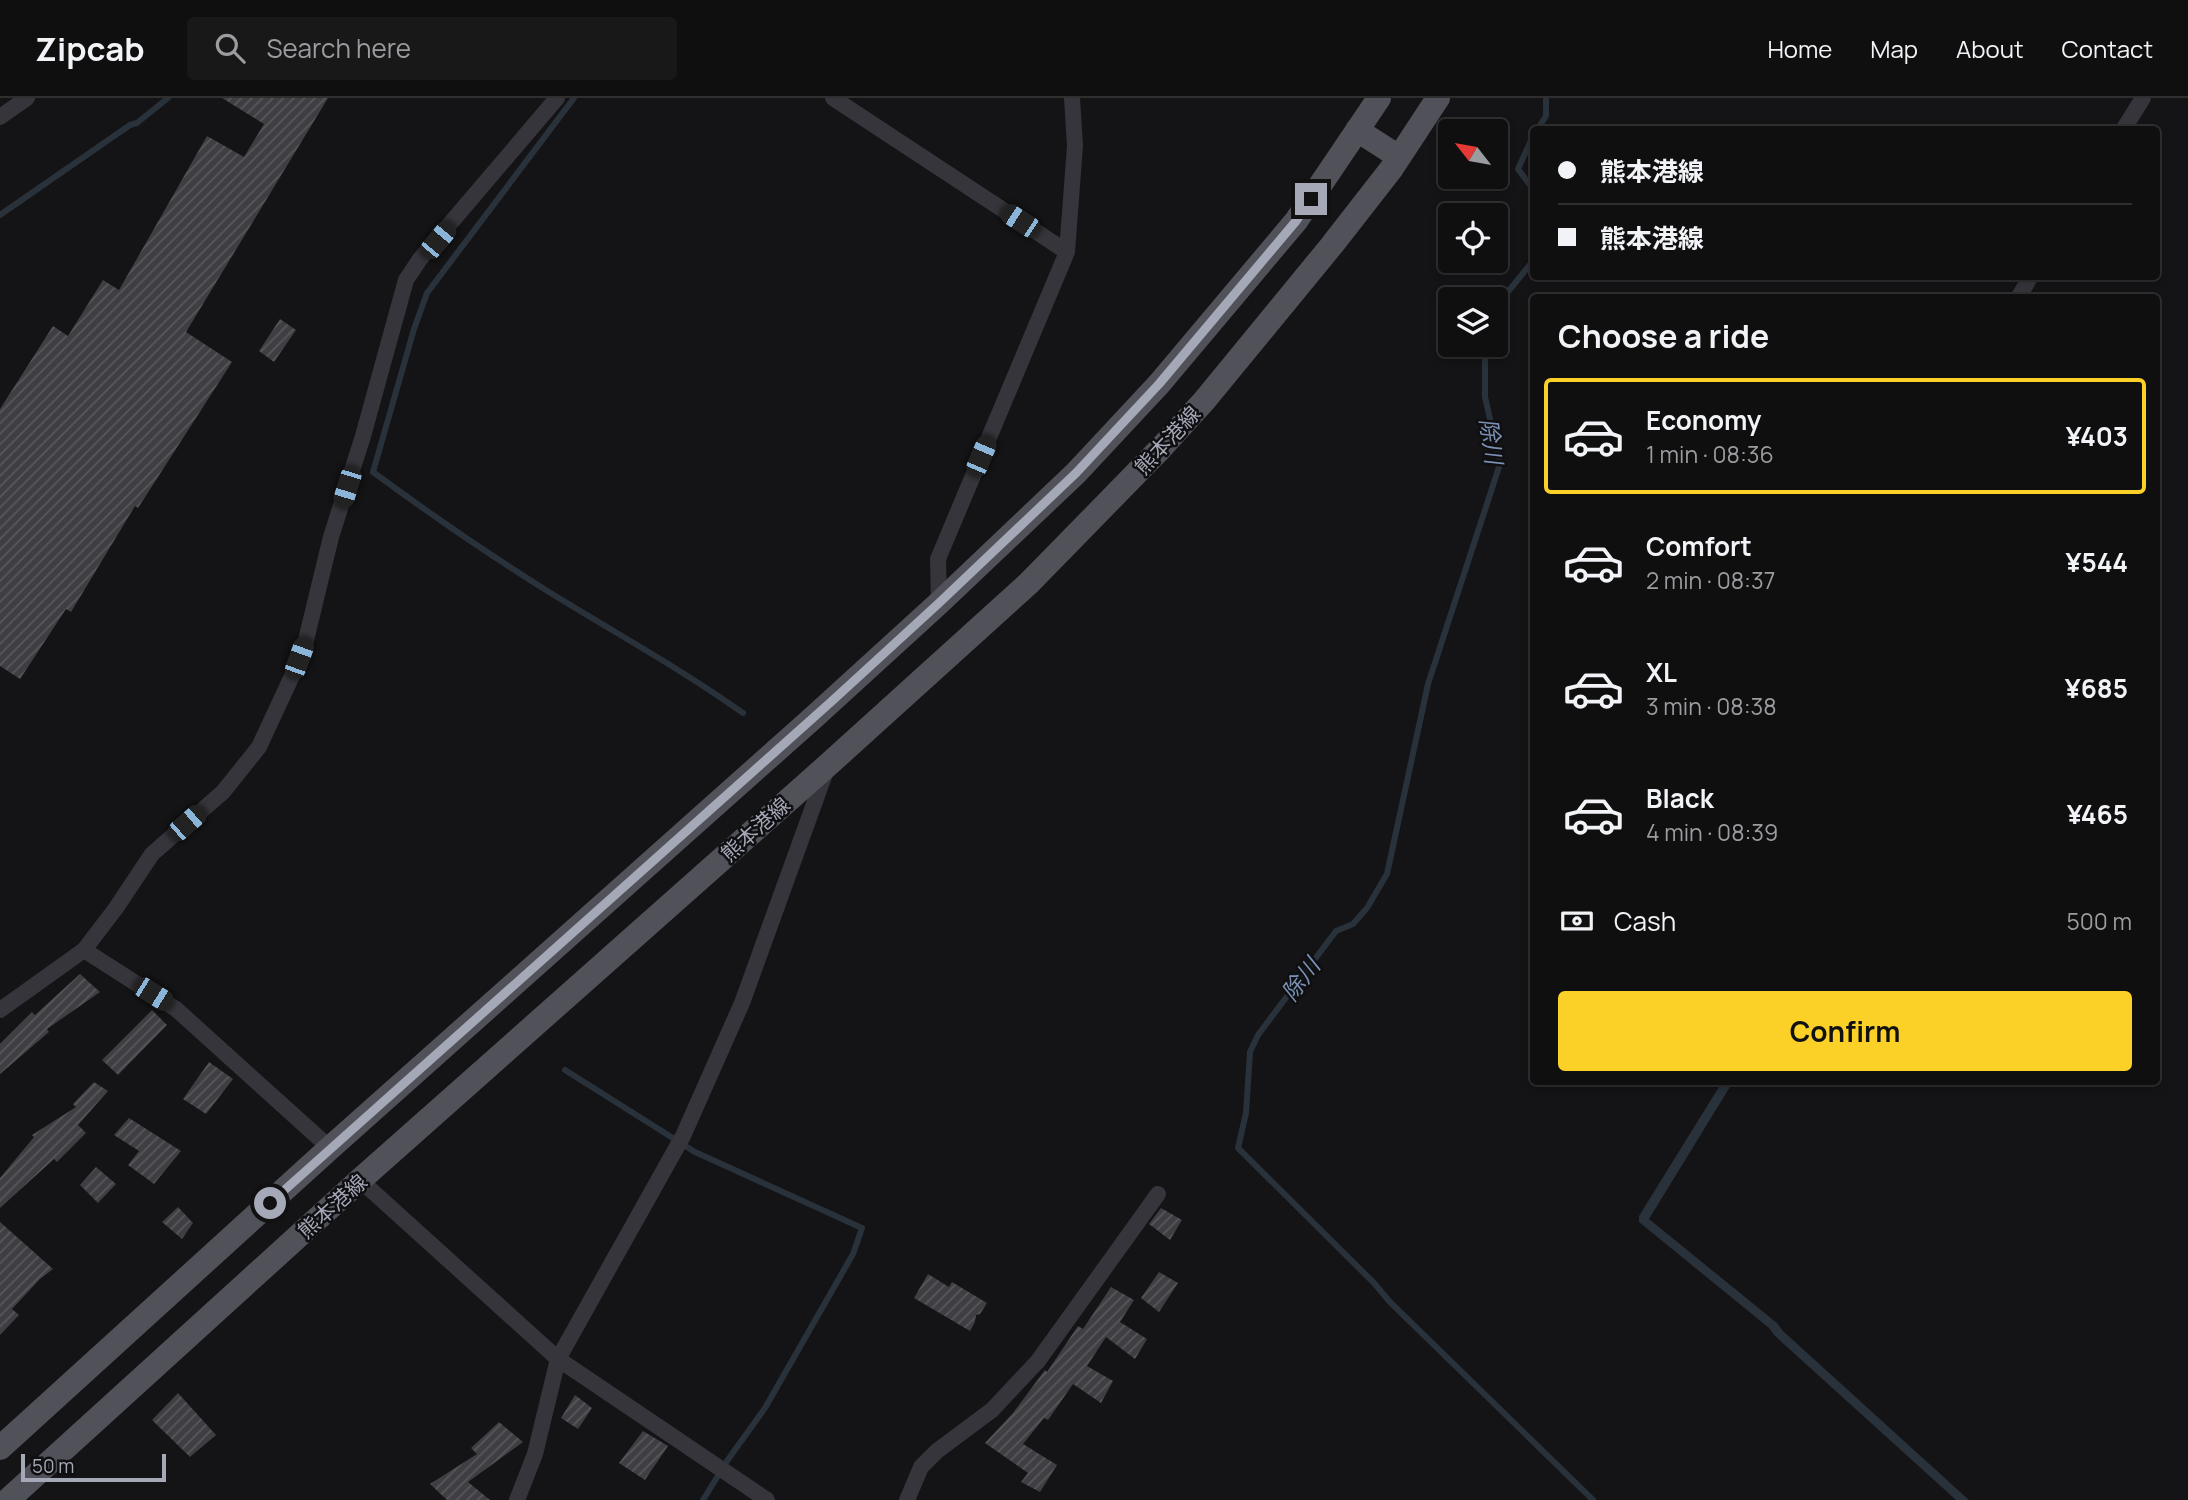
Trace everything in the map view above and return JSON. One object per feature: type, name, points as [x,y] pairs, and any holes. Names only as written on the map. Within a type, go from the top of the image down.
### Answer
[{"type":"main road","name":"熊本港線","points":[[0,1448],[330,1148],[939,603],[1076,473],[1159,384],[1296,221],[1379,98]]},
{"type":"main road","name":"熊本港線","points":[[8,1500],[360,1180],[1029,583],[1161,448],[1212,391],[1332,246],[1399,157],[1438,98]]},
{"type":"main road","points":[[1357,130],[1399,157]]},
{"type":"street","points":[[0,117],[27,98]]},
{"type":"street","points":[[0,1010],[84,950],[152,854],[223,792],[258,747],[306,640],[331,537],[363,436],[406,280],[557,98]]},
{"type":"street","points":[[834,98],[1067,252]]},
{"type":"street","points":[[939,603],[938,559],[1067,252],[1075,146],[1072,98]]},
{"type":"street","points":[[2126,126],[2143,98]]},
{"type":"street","points":[[517,1500],[535,1454],[558,1359],[683,1136],[742,1003],[829,764]]},
{"type":"street","points":[[84,950],[176,1009],[330,1148]]},
{"type":"street","points":[[360,1180],[558,1359],[767,1500]]},
{"type":"street","points":[[907,1500],[921,1467],[937,1451],[992,1409],[1038,1361],[1157,1194]]},
{"type":"shaded area","points":[[1720,1085],[1731,1085],[1649,1219],[1777,1323],[1969,1500],[1956,1500],[1769,1328],[1639,1222],[1639,1216]]},
{"type":"building","points":[[222,98],[328,98],[186,332],[232,362],[138,508],[135,506],[71,612],[66,609],[20,679],[0,666],[0,409],[53,326],[68,336],[103,280],[119,290],[207,136],[244,157],[264,124]]},
{"type":"building","points":[[280,319],[296,330],[274,362],[259,351]]},
{"type":"building","points":[[80,974],[100,992],[47,1029],[49,1032],[0,1074],[0,1044],[32,1012],[35,1015]]},
{"type":"building","points":[[152,1010],[167,1025],[118,1075],[102,1060]]},
{"type":"building","points":[[209,1062],[233,1079],[206,1114],[183,1099]]},
{"type":"building","points":[[94,1082],[108,1091],[78,1125],[86,1133],[57,1162],[54,1159],[0,1208],[0,1178],[34,1137],[32,1135],[76,1107],[73,1104]]},
{"type":"building","points":[[129,1118],[181,1151],[154,1184],[128,1165],[139,1151],[114,1135]]},
{"type":"building","points":[[96,1167],[116,1184],[98,1203],[80,1185]]},
{"type":"building","points":[[178,1207],[193,1223],[182,1239],[162,1222]]},
{"type":"building","points":[[1161,1208],[1182,1220],[1170,1240],[1149,1224]]},
{"type":"building","points":[[0,1222],[53,1269],[12,1309],[19,1315],[0,1335]]},
{"type":"building","points":[[1159,1272],[1178,1283],[1159,1312],[1141,1298]]},
{"type":"building","points":[[928,1274],[949,1287],[952,1282],[987,1303],[980,1314],[976,1315],[970,1331],[914,1298]]},
{"type":"building","points":[[1111,1287],[1134,1300],[1120,1322],[1147,1339],[1135,1359],[1106,1337],[1087,1366],[1113,1381],[1101,1403],[1073,1384],[1048,1420],[1044,1418],[1023,1444],[1057,1465],[1040,1492],[1021,1482],[1028,1473],[985,1443],[1013,1413],[1045,1370],[1047,1372],[1078,1326],[1083,1329]]},
{"type":"building","points":[[178,1393],[216,1435],[190,1457],[152,1420]]},
{"type":"building","points":[[575,1395],[592,1408],[578,1429],[561,1418]]},
{"type":"building","points":[[499,1422],[523,1442],[468,1482],[490,1500],[447,1500],[430,1484],[477,1454],[471,1448]]},
{"type":"building","points":[[643,1431],[668,1446],[645,1480],[619,1463]]},
{"type":"waterway","points":[[0,215],[130,125],[137,123],[168,98]]},
{"type":"waterway","points":[[574,98],[427,293],[373,472],[504,563],[743,713]]},
{"type":"waterway","name":"除川","points":[[1540,126],[1546,116],[1546,98]]},
{"type":"waterway","name":"除川","points":[[1530,143],[1518,169],[1530,185]]},
{"type":"waterway","name":"除川","points":[[1508,292],[1530,265]]},
{"type":"waterway","name":"除川","points":[[1485,357],[1485,397],[1500,464],[1428,684],[1387,874],[1367,908],[1353,924],[1336,931],[1258,1035],[1250,1052],[1246,1113],[1238,1148],[1390,1302],[1593,1500]]},
{"type":"waterway","points":[[565,1070],[695,1152],[862,1228],[853,1254],[765,1408],[703,1500]]},
{"type":"route","points":[[270,1203],[832,701],[1076,473],[1159,384],[1296,221],[1311,199]]}]
